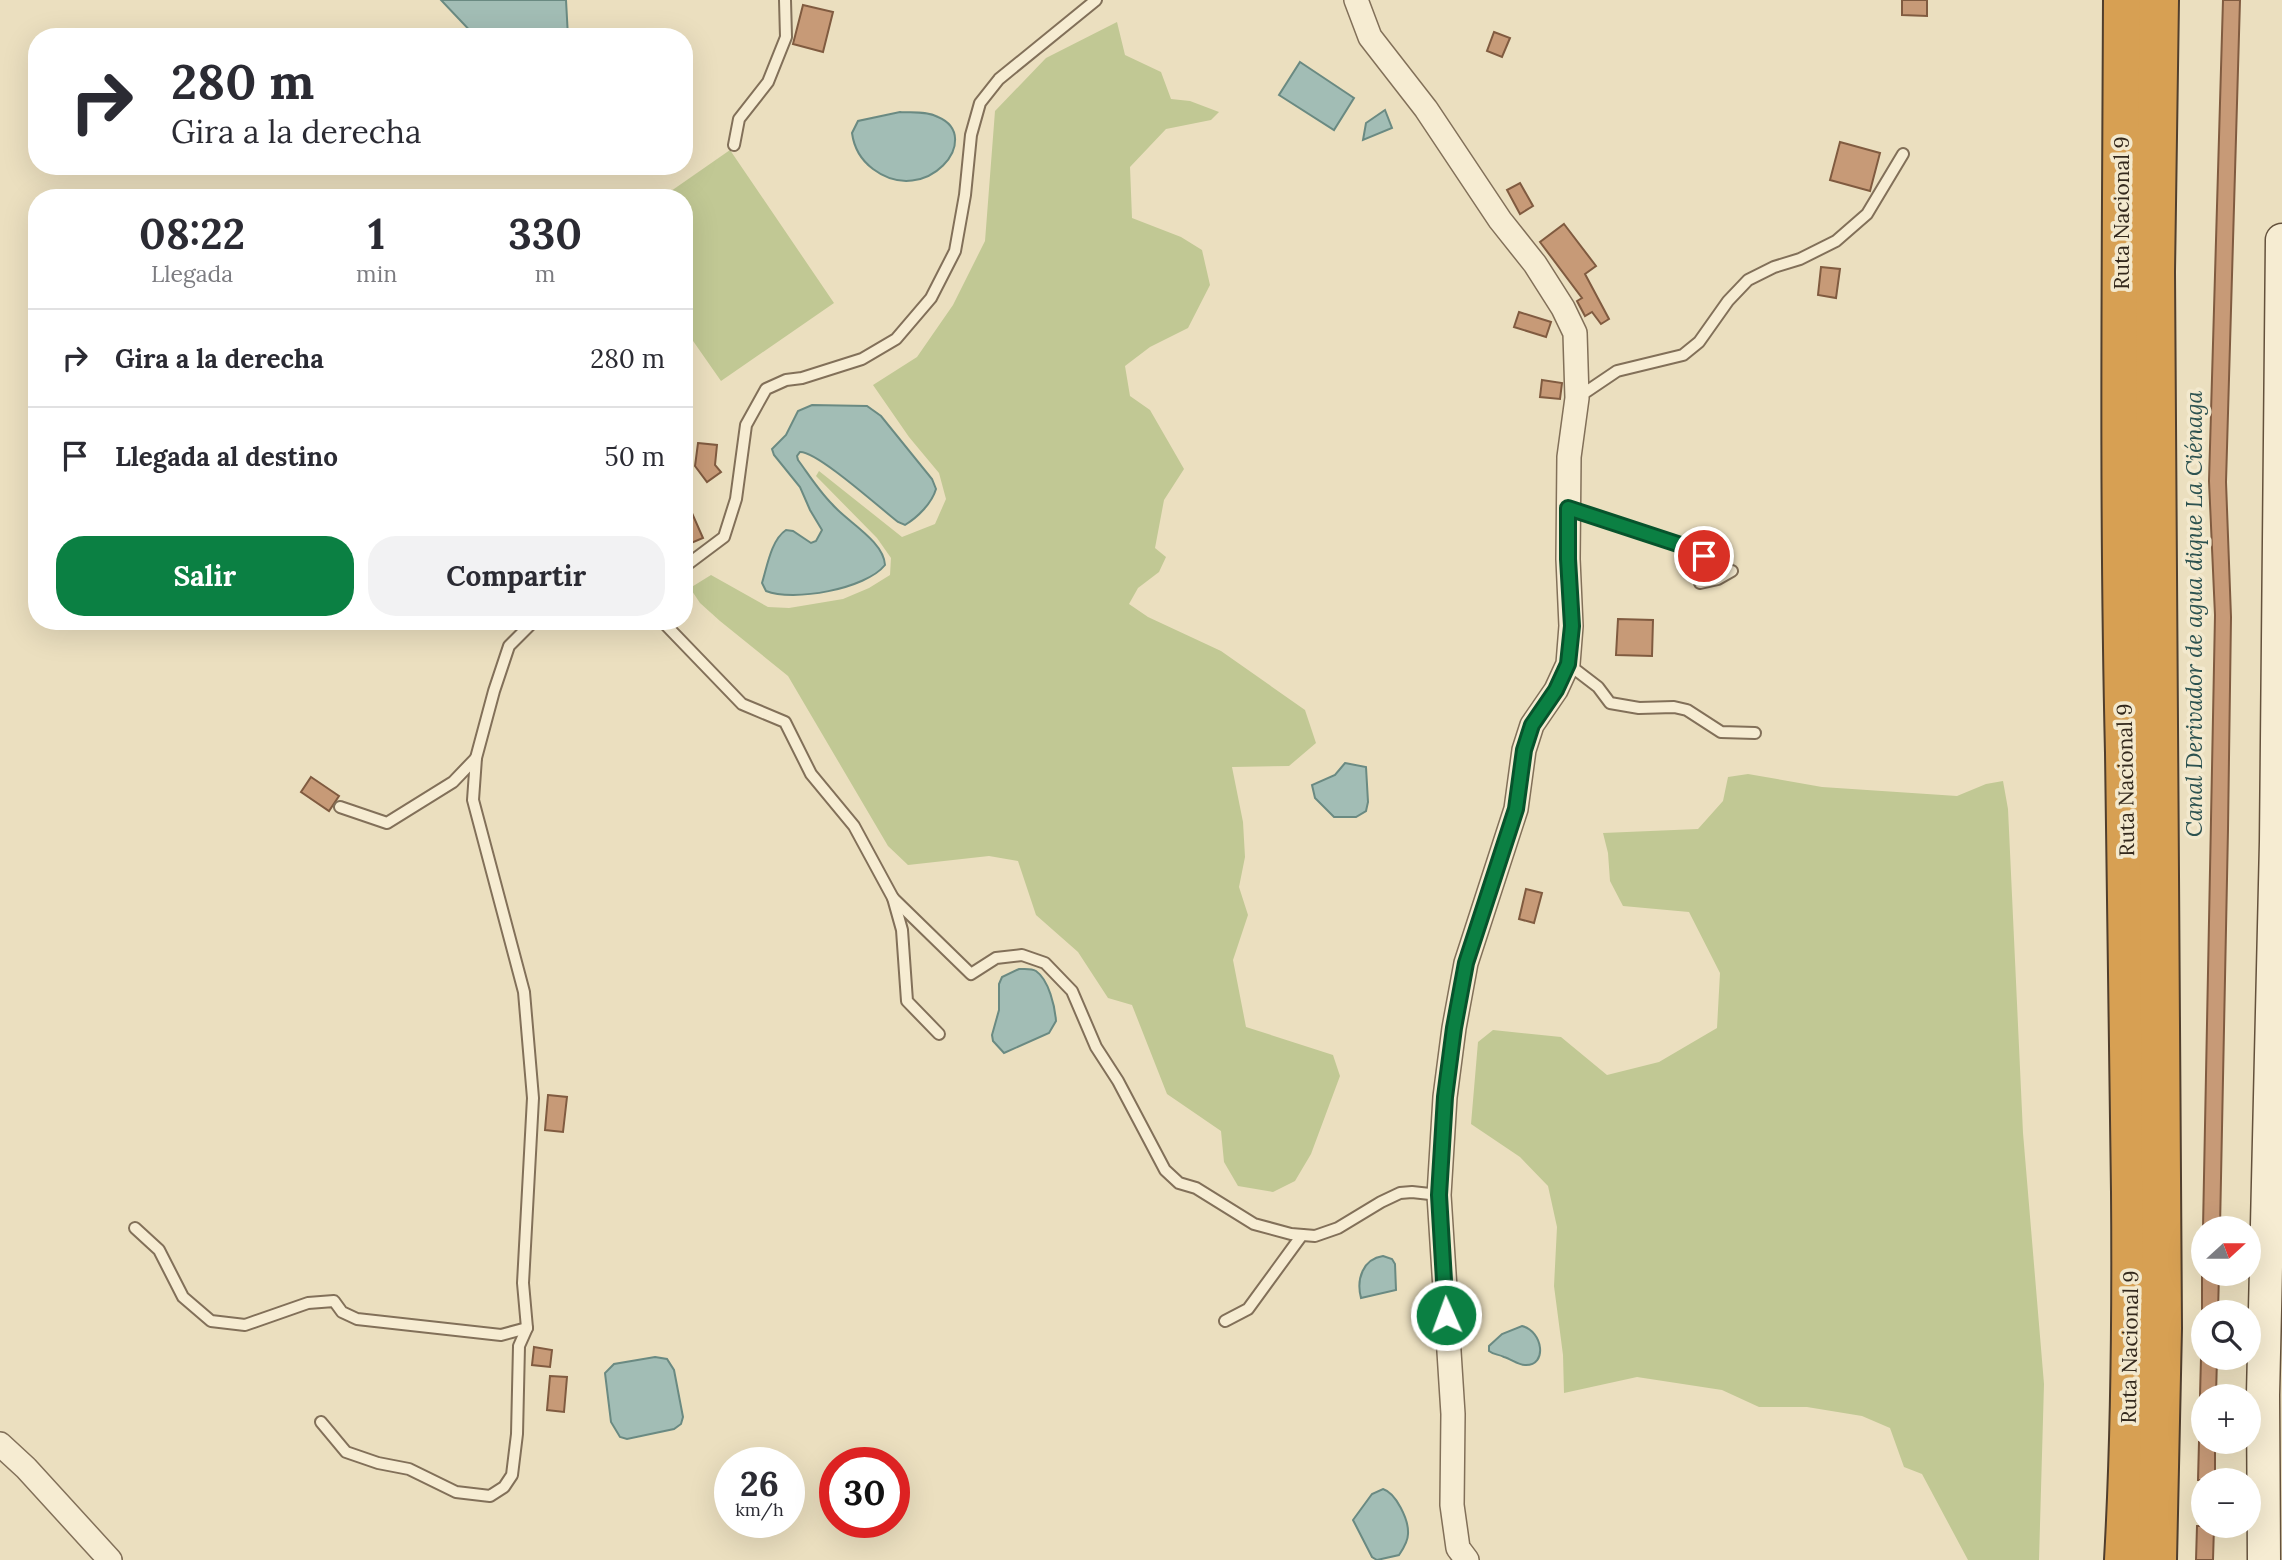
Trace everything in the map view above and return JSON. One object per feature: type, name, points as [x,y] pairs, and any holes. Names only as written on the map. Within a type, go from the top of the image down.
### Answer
[{"type":"highway","name":"Ruta Nacional 9","points":[[2123,0],[2122,522],[2130,945],[2132,1280],[2130,1430],[2124,1560]]},
{"type":"highway","name":"Ruta Nacional 9","points":[[2157,1560],[2162,1342],[2155,272],[2160,0]]},
{"type":"street","points":[[1356,0],[1370,37],[1426,109],[1500,220],[1535,264],[1563,308],[1575,333],[1577,398],[1569,457],[1568,559],[1572,626],[1568,664],[1556,690],[1532,725],[1524,750],[1516,809],[1466,963],[1445,1097],[1439,1195],[1453,1414],[1452,1505],[1458,1548],[1467,1560]]},
{"type":"street","points":[[2263,1560],[2274,1244],[2282,240]]},
{"type":"street","points":[[0,1444],[26,1468],[110,1560]]},
{"type":"lane","points":[[734,145],[739,119],[768,82],[786,37],[785,0]]},
{"type":"lane","points":[[693,560],[724,537],[736,499],[746,425],[766,388],[862,359],[896,340],[931,298],[955,251],[965,195],[971,135],[980,103],[999,79],[1096,0]]},
{"type":"lane","points":[[1577,398],[1617,371],[1682,355],[1699,342],[1728,301],[1748,280],[1836,241],[1867,214],[1903,154]]},
{"type":"lane","points":[[1568,508],[1696,550],[1704,556],[1706,570],[1700,583],[1718,579],[1732,571]]},
{"type":"lane","points":[[321,1422],[346,1452],[378,1463],[409,1469],[456,1492],[490,1496],[503,1487],[512,1475],[517,1434],[519,1346],[527,1328],[523,1283],[533,1098],[524,992],[472,800],[477,758],[494,691],[509,646],[525,630]]},
{"type":"lane","points":[[671,630],[742,704],[785,722],[811,774],[854,826],[893,898],[902,930],[907,1001],[939,1034]]},
{"type":"lane","points":[[1568,664],[1598,687],[1610,703],[1639,708],[1674,707],[1688,710],[1721,732],[1755,733]]},
{"type":"lane","points":[[340,807],[387,823],[453,782],[477,758]]},
{"type":"lane","points":[[893,898],[971,974],[996,958],[1022,954],[1045,963],[1072,991],[1096,1047],[1165,1170],[1179,1183],[1196,1188],[1254,1224],[1315,1236],[1338,1228],[1400,1193],[1439,1195]]},
{"type":"lane","points":[[135,1228],[159,1250],[183,1297],[211,1321],[245,1325],[308,1303],[334,1301],[342,1312],[357,1319],[501,1335],[527,1328]]},
{"type":"lane","points":[[1225,1321],[1248,1309],[1302,1235]]},
{"type":"green space","points":[[1117,22],[1125,55],[1161,72],[1171,99],[1190,101],[1219,112],[1211,120],[1166,129],[1130,167],[1132,218],[1181,237],[1202,250],[1210,285],[1188,328],[1150,347],[1125,366],[1130,396],[1150,410],[1184,469],[1164,500],[1155,548],[1166,557],[1159,572],[1138,588],[1129,604],[1148,617],[1221,651],[1305,710],[1316,743],[1289,766],[1232,767],[1243,822],[1245,857],[1239,887],[1248,915],[1233,960],[1246,1027],[1333,1055],[1340,1076],[1311,1154],[1295,1181],[1273,1192],[1238,1186],[1224,1162],[1221,1131],[1167,1094],[1132,1005],[1108,998],[1078,952],[1036,915],[1018,861],[989,856],[908,865],[888,846],[788,676],[720,621],[700,603],[693,592],[693,586],[711,575],[768,607],[789,608],[843,599],[890,575],[891,558],[877,538],[816,476],[819,471],[902,537],[935,524],[946,499],[939,473],[909,437],[873,385],[917,357],[953,305],[985,241],[995,111],[1046,58]]},
{"type":"green space","points":[[730,150],[834,303],[721,381],[693,341],[693,189],[674,189]]},
{"type":"green space","points":[[1748,774],[1822,787],[1957,796],[1986,784],[2003,781],[2008,809],[2023,1133],[2044,1384],[2039,1560],[1968,1560],[1922,1474],[1904,1467],[1890,1428],[1862,1416],[1807,1407],[1759,1407],[1722,1390],[1637,1377],[1564,1393],[1563,1355],[1554,1286],[1557,1227],[1548,1186],[1520,1157],[1471,1124],[1478,1042],[1493,1030],[1561,1037],[1607,1075],[1659,1062],[1717,1028],[1720,973],[1689,912],[1623,906],[1610,881],[1603,833],[1698,829],[1723,801],[1728,777]]},
{"type":"water","points":[[441,0],[566,0],[568,28],[467,28]]},
{"type":"water","points":[[1300,62],[1354,98],[1334,130],[1279,95]]},
{"type":"water","points":[[1385,110],[1392,128],[1363,140],[1366,123]]},
{"type":"water","points":[[900,112],[934,115],[951,127],[955,139],[952,153],[943,166],[912,181],[893,179],[873,169],[856,149],[852,133],[858,121]]},
{"type":"water","points":[[812,405],[867,406],[881,416],[932,479],[936,489],[924,509],[905,525],[834,470],[800,452],[798,460],[818,488],[838,511],[878,548],[885,565],[862,581],[846,587],[811,594],[778,594],[766,591],[762,583],[770,554],[781,534],[786,530],[793,531],[811,543],[816,541],[822,530],[800,487],[772,449],[786,435],[798,411]]},
{"type":"water","points":[[1345,763],[1366,767],[1368,802],[1366,811],[1356,817],[1334,817],[1315,798],[1312,785],[1335,775]]},
{"type":"water","points":[[1019,969],[1034,970],[1041,975],[1053,1001],[1056,1021],[1049,1033],[1004,1053],[993,1041],[992,1035],[999,1010],[999,984],[1002,977]]},
{"type":"water","points":[[1383,1256],[1392,1259],[1395,1264],[1396,1290],[1361,1298],[1360,1277],[1363,1271],[1370,1261]]},
{"type":"water","points":[[1522,1326],[1535,1334],[1540,1348],[1537,1360],[1532,1364],[1520,1364],[1489,1351],[1489,1346],[1502,1334]]},
{"type":"water","points":[[655,1357],[667,1359],[674,1370],[683,1417],[681,1424],[674,1429],[627,1439],[620,1437],[611,1422],[605,1373],[614,1364]]},
{"type":"water","points":[[1383,1489],[1393,1496],[1401,1508],[1408,1528],[1408,1537],[1399,1555],[1377,1560],[1372,1557],[1353,1520],[1372,1494]]},
{"type":"building","points":[[1902,0],[1927,0],[1927,16],[1902,15]]},
{"type":"building","points":[[2223,0],[2240,0],[2226,482],[2231,617],[2220,1216],[2203,1216],[2215,615],[2209,481]]},
{"type":"building","points":[[803,5],[833,12],[823,52],[793,44]]},
{"type":"building","points":[[1494,32],[1510,38],[1502,57],[1487,51]]},
{"type":"building","points":[[1840,142],[1880,153],[1870,191],[1830,180]]},
{"type":"building","points":[[1520,183],[1533,206],[1520,214],[1507,190]]},
{"type":"building","points":[[1564,224],[1596,266],[1585,274],[1609,319],[1601,324],[1592,312],[1585,316],[1577,301],[1582,298],[1540,242]]},
{"type":"building","points":[[1821,267],[1840,269],[1836,298],[1818,295]]},
{"type":"building","points":[[1519,312],[1551,322],[1546,337],[1514,327]]},
{"type":"building","points":[[1542,380],[1562,383],[1560,399],[1540,397]]},
{"type":"building","points":[[698,443],[717,445],[715,465],[721,472],[707,482],[695,466]]},
{"type":"building","points":[[693,515],[703,538],[693,542]]},
{"type":"building","points":[[1618,619],[1653,620],[1652,656],[1616,655]]},
{"type":"building","points":[[311,777],[339,796],[329,811],[301,792]]},
{"type":"building","points":[[1526,889],[1542,893],[1534,923],[1519,919]]},
{"type":"building","points":[[548,1095],[567,1097],[563,1132],[545,1130]]},
{"type":"building","points":[[2202,1286],[2219,1286],[2218,1300],[2202,1300]]},
{"type":"building","points":[[534,1347],[552,1350],[550,1367],[532,1365]]},
{"type":"building","points":[[2201,1370],[2217,1370],[2216,1384],[2200,1384]]},
{"type":"building","points":[[550,1376],[567,1377],[564,1412],[547,1410]]},
{"type":"building","points":[[2199,1454],[2215,1454],[2215,1468],[2198,1468]]},
{"type":"building","points":[[2197,1538],[2214,1538],[2213,1560],[2196,1560]]},
{"type":"route","points":[[1446,1315],[1439,1195],[1445,1097],[1454,1028],[1466,963],[1516,809],[1524,750],[1532,725],[1556,690],[1568,664],[1572,626],[1568,508],[1646,532],[1696,550],[1704,556]]},
{"type":"water label","name":"Canal Derivador de agua dique La Ciénaga","points":[[2194,614]]}]
